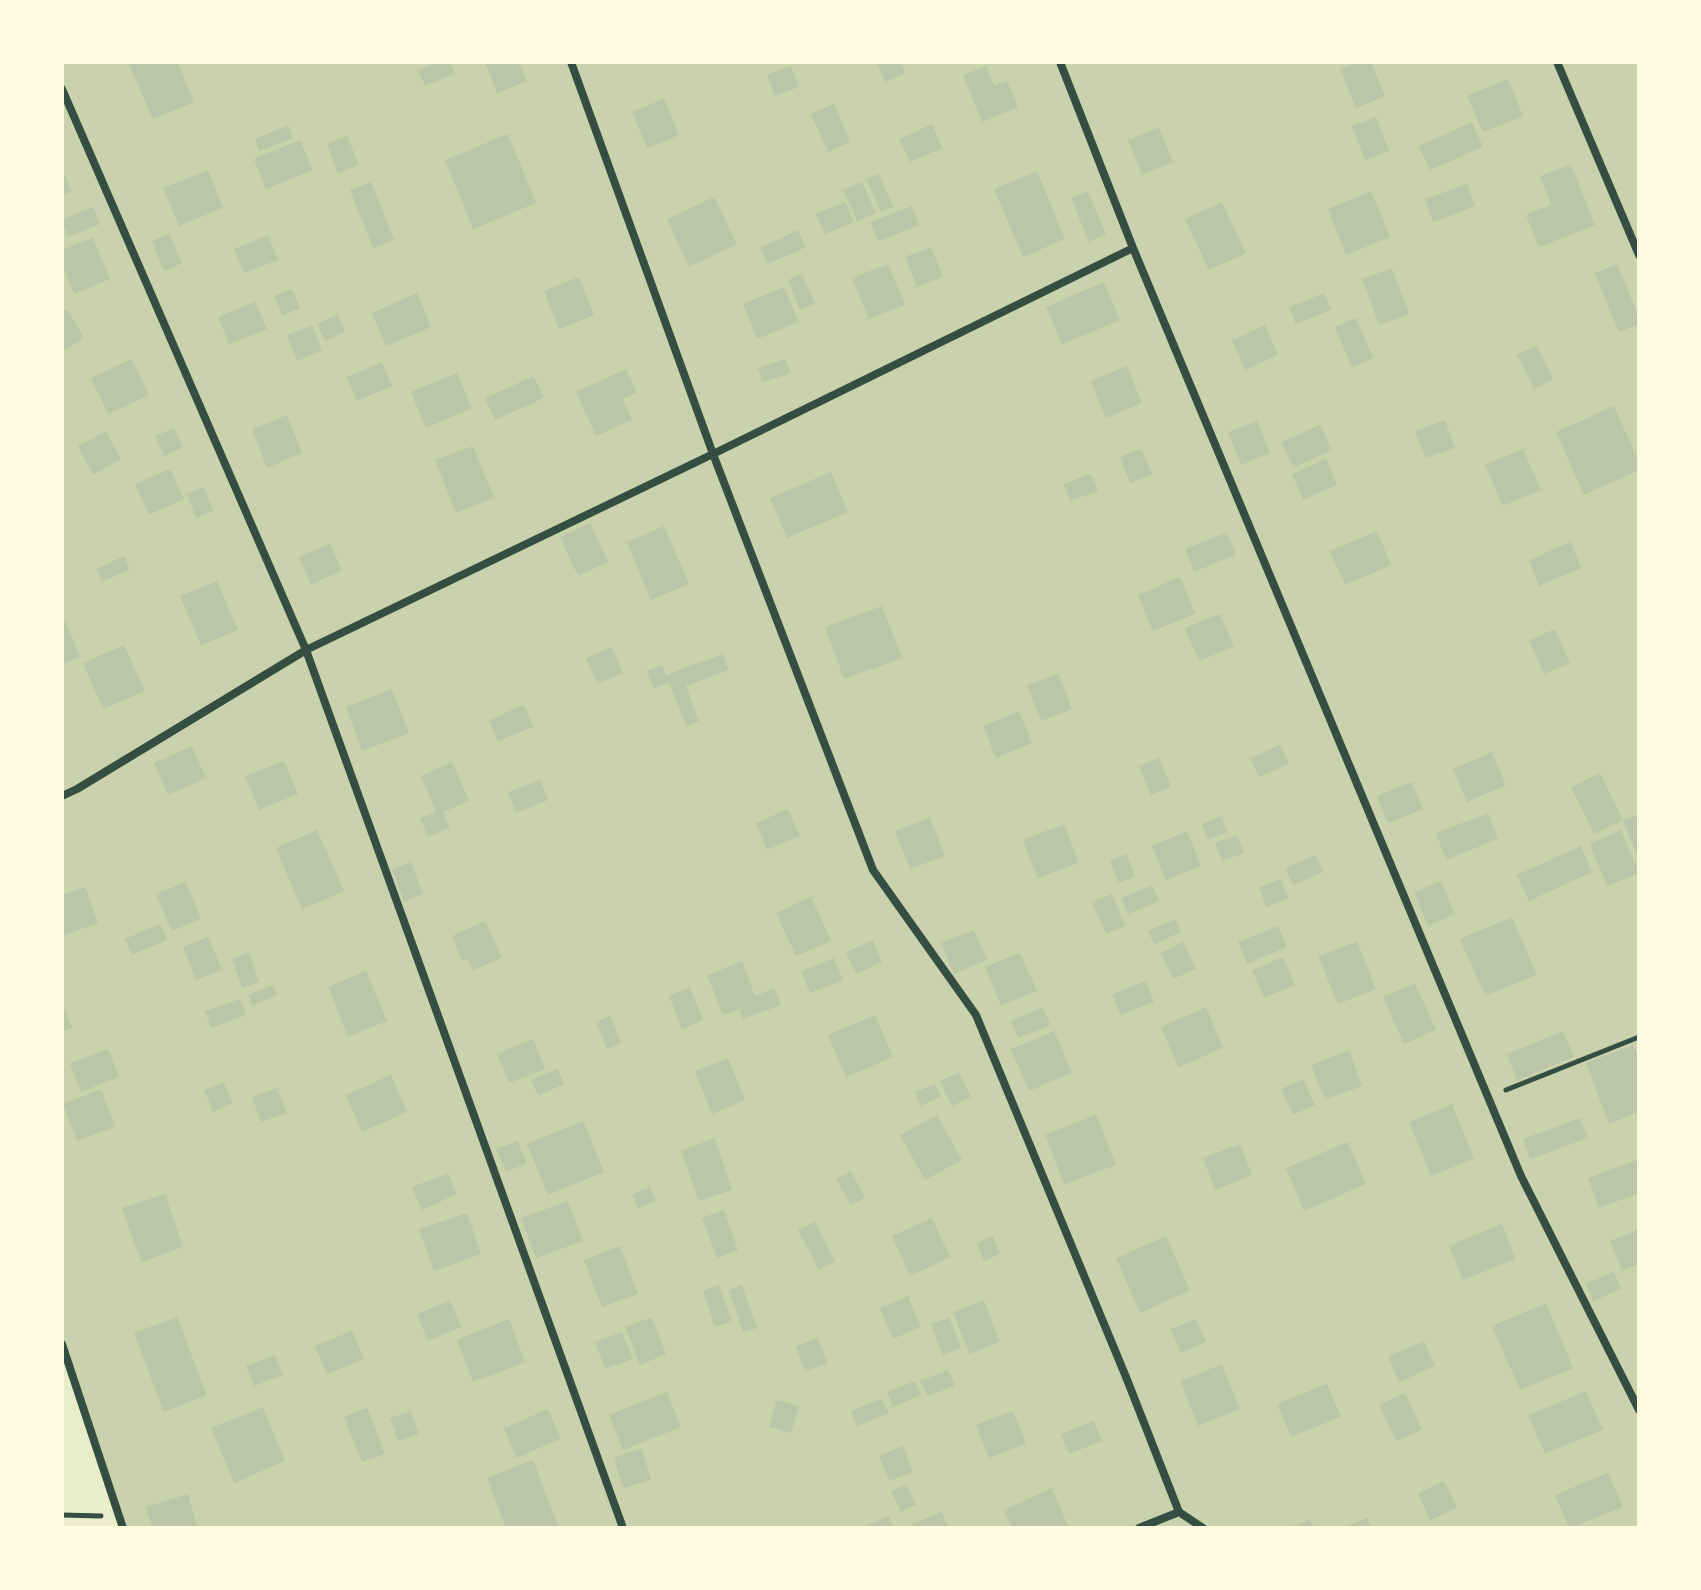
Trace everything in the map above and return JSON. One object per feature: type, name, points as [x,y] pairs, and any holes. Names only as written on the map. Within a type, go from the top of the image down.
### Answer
[{"type":"street","points":[[571,62],[713,454],[873,870],[976,1015],[1179,1512],[1203,1528]]},
{"type":"street","points":[[1060,62],[1133,248],[1521,1176],[1639,1410]]},
{"type":"street","points":[[1557,62],[1639,255]]},
{"type":"street","points":[[62,89],[306,650],[623,1528]]},
{"type":"street","points":[[62,796],[306,650],[1133,248]]},
{"type":"street","points":[[62,1344],[123,1528]]},
{"type":"street","points":[[1139,1528],[1179,1512]]},
{"type":"path","points":[[1488,1097],[1639,1037]]},
{"type":"path","points":[[62,1515],[109,1517],[119,1514]]},
{"type":"green space","points":[[62,62],[1639,62],[1639,1528],[123,1528],[62,1344]]},
{"type":"building","points":[[128,62],[177,62],[194,102],[153,119]]},
{"type":"building","points":[[439,62],[450,62],[455,74],[425,86],[418,70]]},
{"type":"building","points":[[485,62],[519,62],[527,81],[497,93]]},
{"type":"building","points":[[877,62],[901,62],[905,73],[885,82]]},
{"type":"building","points":[[1358,62],[1371,62],[1385,96],[1356,108],[1340,69]]},
{"type":"building","points":[[791,66],[799,87],[775,96],[767,75]]},
{"type":"building","points":[[987,66],[994,86],[1007,81],[1018,108],[982,122],[963,75]]},
{"type":"building","points":[[1508,79],[1523,116],[1483,132],[1467,96]]},
{"type":"building","points":[[664,99],[679,135],[647,148],[632,112]]},
{"type":"building","points":[[834,104],[850,142],[828,152],[811,114]]},
{"type":"building","points":[[1376,117],[1389,151],[1365,160],[1352,126]]},
{"type":"building","points":[[1472,122],[1483,147],[1430,170],[1419,146]]},
{"type":"building","points":[[932,124],[942,148],[910,162],[899,139]]},
{"type":"building","points":[[288,125],[293,138],[259,151],[255,139]]},
{"type":"building","points":[[1159,127],[1173,162],[1142,175],[1128,140]]},
{"type":"building","points":[[508,134],[536,203],[473,229],[445,160]]},
{"type":"building","points":[[347,136],[359,165],[338,173],[327,144]]},
{"type":"building","points":[[300,140],[313,170],[266,189],[254,159]]},
{"type":"building","points":[[1571,164],[1595,225],[1539,247],[1526,215],[1551,205],[1540,176]]},
{"type":"building","points":[[62,169],[72,191],[62,196]]},
{"type":"building","points":[[208,170],[223,208],[179,226],[163,188]]},
{"type":"building","points":[[1037,171],[1065,239],[1023,257],[994,189]]},
{"type":"building","points":[[879,174],[893,207],[881,212],[866,180]]},
{"type":"building","points":[[371,182],[394,240],[373,248],[350,190]]},
{"type":"building","points":[[862,182],[876,213],[857,221],[843,190]]},
{"type":"building","points":[[1467,184],[1475,206],[1433,222],[1425,199]]},
{"type":"building","points":[[1371,191],[1390,237],[1346,255],[1328,209]]},
{"type":"building","points":[[1088,192],[1106,234],[1089,242],[1071,198]]},
{"type":"building","points":[[714,197],[737,244],[689,267],[667,219]]},
{"type":"building","points":[[845,202],[854,222],[825,234],[816,214]]},
{"type":"building","points":[[1222,202],[1246,253],[1209,270],[1185,219]]},
{"type":"building","points":[[912,206],[919,225],[878,241],[871,222]]},
{"type":"building","points":[[93,207],[100,224],[68,237],[62,220]]},
{"type":"building","points":[[798,230],[806,247],[768,264],[760,248]]},
{"type":"building","points":[[169,233],[182,263],[164,271],[152,241]]},
{"type":"building","points":[[268,235],[278,260],[244,273],[234,249]]},
{"type":"building","points":[[93,238],[110,279],[74,294],[62,264],[62,250]]},
{"type":"building","points":[[931,247],[943,277],[917,287],[905,257]]},
{"type":"building","points":[[888,264],[905,305],[869,319],[852,278]]},
{"type":"building","points":[[1617,264],[1639,317],[1639,324],[1619,332],[1595,273]]},
{"type":"building","points":[[1392,268],[1409,314],[1379,325],[1362,279]]},
{"type":"building","points":[[802,274],[815,304],[800,309],[788,280]]},
{"type":"building","points":[[579,277],[594,315],[559,329],[544,291]]},
{"type":"building","points":[[1104,282],[1120,320],[1062,344],[1046,307]]},
{"type":"building","points":[[784,287],[799,322],[757,339],[743,304]]},
{"type":"building","points":[[292,289],[300,308],[282,316],[274,296]]},
{"type":"building","points":[[417,293],[431,327],[386,346],[372,313]]},
{"type":"building","points":[[1324,293],[1331,310],[1296,324],[1289,307]]},
{"type":"building","points":[[255,302],[267,329],[229,344],[218,317]]},
{"type":"building","points":[[67,309],[84,338],[62,351],[62,312]]},
{"type":"building","points":[[338,314],[345,332],[325,341],[317,324]]},
{"type":"building","points":[[1356,318],[1373,358],[1352,367],[1335,327]]},
{"type":"building","points":[[312,325],[322,351],[297,361],[287,335]]},
{"type":"building","points":[[1265,325],[1278,355],[1245,370],[1232,340]]},
{"type":"building","points":[[1536,345],[1553,379],[1534,389],[1517,355]]},
{"type":"building","points":[[132,359],[149,395],[108,414],[91,378]]},
{"type":"building","points":[[785,359],[791,373],[763,382],[758,368]]},
{"type":"building","points":[[382,362],[392,386],[357,401],[347,377]]},
{"type":"building","points":[[1127,366],[1142,403],[1106,418],[1091,381]]},
{"type":"building","points":[[626,369],[637,393],[623,399],[632,420],[596,436],[576,392]]},
{"type":"building","points":[[457,373],[472,408],[426,428],[411,392]]},
{"type":"building","points":[[534,376],[544,398],[495,420],[485,398]]},
{"type":"building","points":[[1614,406],[1639,462],[1639,470],[1584,495],[1556,432]]},
{"type":"building","points":[[287,415],[302,453],[267,468],[252,429]]},
{"type":"building","points":[[1445,420],[1455,448],[1425,458],[1415,431]]},
{"type":"building","points":[[1257,421],[1270,453],[1241,465],[1228,432]]},
{"type":"building","points":[[1320,425],[1332,450],[1293,468],[1281,442]]},
{"type":"building","points":[[174,428],[183,447],[164,456],[155,436]]},
{"type":"building","points":[[106,431],[121,459],[93,475],[78,446]]},
{"type":"building","points":[[473,446],[494,498],[456,513],[435,460]]},
{"type":"building","points":[[1141,449],[1152,474],[1130,483],[1120,457]]},
{"type":"building","points":[[1523,449],[1541,490],[1503,506],[1485,465]]},
{"type":"building","points":[[1326,459],[1337,485],[1303,500],[1292,474]]},
{"type":"building","points":[[170,469],[184,499],[149,515],[135,484]]},
{"type":"building","points":[[831,472],[848,512],[787,538],[770,498]]},
{"type":"building","points":[[1091,474],[1098,491],[1070,501],[1064,484]]},
{"type":"building","points":[[204,487],[213,511],[196,518],[187,494]]},
{"type":"building","points":[[590,523],[608,562],[578,576],[560,537]]},
{"type":"building","points":[[664,526],[689,584],[651,600],[627,542]]},
{"type":"building","points":[[1377,531],[1391,565],[1345,585],[1330,551]]},
{"type":"building","points":[[1227,532],[1236,555],[1194,572],[1185,549]]},
{"type":"building","points":[[1571,542],[1581,568],[1539,586],[1529,560]]},
{"type":"building","points":[[330,544],[342,570],[311,585],[299,557]]},
{"type":"building","points":[[124,556],[130,569],[102,582],[96,569]]},
{"type":"building","points":[[1180,577],[1195,614],[1153,631],[1138,595]]},
{"type":"building","points":[[217,581],[238,630],[201,645],[180,596]]},
{"type":"building","points":[[882,606],[902,658],[844,679],[825,627]]},
{"type":"building","points":[[1220,614],[1234,647],[1199,661],[1185,628]]},
{"type":"building","points":[[66,622],[80,657],[62,665],[62,623]]},
{"type":"building","points":[[1555,629],[1570,663],[1544,674],[1529,640]]},
{"type":"building","points":[[124,645],[145,691],[103,709],[83,663]]},
{"type":"building","points":[[612,647],[623,673],[597,684],[586,658]]},
{"type":"building","points":[[723,654],[729,670],[686,686],[699,721],[686,726],[669,682],[654,689],[646,671],[662,665],[666,675]]},
{"type":"building","points":[[1059,674],[1072,709],[1041,721],[1027,685]]},
{"type":"building","points":[[392,689],[409,733],[362,751],[346,707]]},
{"type":"building","points":[[524,705],[533,727],[498,741],[489,720]]},
{"type":"building","points":[[1019,711],[1032,743],[996,758],[983,726]]},
{"type":"building","points":[[1280,745],[1289,764],[1259,777],[1250,758]]},
{"type":"building","points":[[192,746],[206,778],[168,795],[154,763]]},
{"type":"building","points":[[1492,752],[1506,785],[1467,802],[1453,769]]},
{"type":"building","points":[[1159,758],[1171,787],[1151,795],[1139,766]]},
{"type":"building","points":[[284,761],[298,794],[259,810],[245,776]]},
{"type":"building","points":[[452,762],[469,801],[443,812],[450,828],[428,837],[420,818],[436,811],[421,776]]},
{"type":"building","points":[[1600,773],[1623,820],[1594,834],[1571,787]]},
{"type":"building","points":[[540,780],[548,800],[516,813],[508,792]]},
{"type":"building","points":[[1412,782],[1423,809],[1388,823],[1377,796]]},
{"type":"building","points":[[788,809],[800,836],[767,850],[756,823]]},
{"type":"building","points":[[1488,813],[1498,839],[1446,860],[1436,833]]},
{"type":"building","points":[[1639,815],[1639,862],[1623,820]]},
{"type":"building","points":[[1221,816],[1227,832],[1208,840],[1202,824]]},
{"type":"building","points":[[930,817],[945,856],[910,869],[895,831]]},
{"type":"building","points":[[1064,824],[1079,863],[1037,878],[1023,840]]},
{"type":"building","points":[[317,830],[344,891],[302,909],[276,848]]},
{"type":"building","points":[[1621,830],[1639,873],[1607,886],[1590,844]]},
{"type":"building","points":[[1187,831],[1201,866],[1166,880],[1152,846]]},
{"type":"building","points":[[1237,835],[1244,853],[1222,861],[1215,843]]},
{"type":"building","points":[[1581,846],[1592,872],[1529,901],[1517,875]]},
{"type":"building","points":[[1127,854],[1135,877],[1118,883],[1110,860]]},
{"type":"building","points":[[1316,855],[1323,872],[1293,885],[1285,868]]},
{"type":"building","points":[[411,862],[423,894],[404,901],[392,869]]},
{"type":"building","points":[[1281,879],[1288,898],[1266,907],[1259,887]]},
{"type":"building","points":[[1441,881],[1455,914],[1428,926],[1414,892]]},
{"type":"building","points":[[186,882],[201,919],[172,931],[156,894]]},
{"type":"building","points":[[1152,885],[1159,901],[1128,914],[1121,898]]},
{"type":"building","points":[[85,887],[98,923],[62,936],[62,895]]},
{"type":"building","points":[[1112,894],[1125,926],[1106,934],[1092,902]]},
{"type":"building","points":[[811,897],[831,941],[796,956],[776,913]]},
{"type":"building","points":[[1512,917],[1537,975],[1485,996],[1460,939]]},
{"type":"building","points":[[1175,919],[1181,932],[1154,944],[1148,931]]},
{"type":"building","points":[[485,921],[502,958],[473,970],[468,960],[462,960],[452,936]]},
{"type":"building","points":[[160,924],[167,940],[132,955],[125,939]]},
{"type":"building","points":[[1278,926],[1287,947],[1247,964],[1238,942]]},
{"type":"building","points":[[974,930],[987,960],[954,974],[941,943]]},
{"type":"building","points":[[208,937],[222,970],[196,980],[183,947]]},
{"type":"building","points":[[873,940],[882,962],[856,974],[846,952]]},
{"type":"building","points":[[1357,941],[1376,989],[1338,1004],[1318,956]]},
{"type":"building","points":[[1183,942],[1196,969],[1173,979],[1160,953]]},
{"type":"building","points":[[249,952],[259,982],[242,988],[232,959]]},
{"type":"building","points":[[1020,953],[1037,991],[1001,1006],[985,967]]},
{"type":"building","points":[[1283,957],[1295,985],[1264,998],[1252,970]]},
{"type":"building","points":[[834,958],[843,980],[810,993],[801,971]]},
{"type":"building","points":[[742,961],[755,996],[774,988],[781,1005],[743,1019],[739,1009],[723,1015],[707,975]]},
{"type":"building","points":[[366,971],[387,1021],[348,1037],[328,987]]},
{"type":"building","points":[[1146,981],[1154,1002],[1120,1015],[1112,994]]},
{"type":"building","points":[[1415,983],[1436,1030],[1404,1044],[1383,997]]},
{"type":"building","points":[[273,985],[277,995],[252,1006],[248,995]]},
{"type":"building","points":[[690,987],[703,1020],[682,1029],[669,996]]},
{"type":"building","points":[[240,999],[246,1015],[211,1028],[205,1011]]},
{"type":"building","points":[[62,1002],[72,1028],[62,1032]]},
{"type":"building","points":[[1043,1007],[1050,1025],[1018,1038],[1011,1021]]},
{"type":"building","points":[[1206,1007],[1223,1048],[1178,1067],[1161,1027]]},
{"type":"building","points":[[875,1015],[893,1057],[846,1077],[828,1035]]},
{"type":"building","points":[[610,1016],[621,1043],[607,1049],[596,1022]]},
{"type":"building","points":[[1054,1031],[1072,1073],[1029,1091],[1011,1049]]},
{"type":"building","points":[[1563,1031],[1574,1057],[1517,1080],[1507,1054]]},
{"type":"building","points":[[533,1039],[545,1069],[509,1083],[497,1054]]},
{"type":"building","points":[[1633,1045],[1639,1059],[1639,1112],[1609,1124],[1586,1063]]},
{"type":"building","points":[[108,1049],[119,1077],[81,1092],[70,1063]]},
{"type":"building","points":[[1349,1050],[1362,1086],[1325,1100],[1311,1065]]},
{"type":"building","points":[[728,1058],[745,1100],[712,1114],[695,1071]]},
{"type":"building","points":[[558,1069],[564,1084],[538,1096],[531,1080]]},
{"type":"building","points":[[959,1072],[971,1097],[952,1106],[940,1081]]},
{"type":"building","points":[[391,1075],[407,1112],[362,1132],[346,1095]]},
{"type":"building","points":[[1303,1079],[1315,1105],[1293,1115],[1281,1089]]},
{"type":"building","points":[[223,1082],[233,1103],[213,1112],[204,1090]]},
{"type":"building","points":[[935,1084],[941,1097],[920,1106],[915,1092]]},
{"type":"building","points":[[277,1088],[287,1113],[261,1122],[252,1097]]},
{"type":"building","points":[[101,1089],[115,1127],[77,1141],[63,1104]]},
{"type":"building","points":[[1452,1104],[1474,1159],[1431,1176],[1409,1122]]},
{"type":"building","points":[[937,1115],[962,1160],[925,1180],[900,1135]]},
{"type":"building","points":[[1096,1115],[1116,1165],[1064,1184],[1045,1135]]},
{"type":"building","points":[[1580,1118],[1588,1138],[1530,1159],[1523,1139]]},
{"type":"building","points":[[583,1121],[604,1172],[548,1195],[527,1144]]},
{"type":"building","points":[[715,1138],[732,1190],[699,1201],[681,1151]]},
{"type":"building","points":[[517,1141],[527,1163],[506,1172],[496,1149]]},
{"type":"building","points":[[1348,1142],[1366,1184],[1304,1211],[1286,1168]]},
{"type":"building","points":[[1240,1144],[1252,1175],[1215,1190],[1203,1158]]},
{"type":"building","points":[[1637,1160],[1639,1193],[1599,1208],[1588,1178]]},
{"type":"building","points":[[851,1171],[865,1198],[851,1205],[836,1179]]},
{"type":"building","points":[[448,1173],[457,1194],[422,1210],[412,1187]]},
{"type":"building","points":[[650,1187],[656,1201],[638,1208],[632,1194]]},
{"type":"building","points":[[165,1194],[183,1247],[141,1262],[122,1208]]},
{"type":"building","points":[[568,1201],[583,1241],[536,1258],[521,1218]]},
{"type":"building","points":[[724,1210],[738,1250],[717,1258],[702,1218]]},
{"type":"building","points":[[467,1213],[481,1254],[434,1271],[419,1229]]},
{"type":"building","points":[[932,1218],[950,1257],[910,1276],[892,1236]]},
{"type":"building","points":[[815,1222],[835,1262],[819,1270],[798,1230]]},
{"type":"building","points":[[1502,1224],[1516,1259],[1463,1280],[1449,1246]]},
{"type":"building","points":[[1639,1229],[1639,1264],[1622,1271],[1610,1241]]},
{"type":"building","points":[[993,1236],[1000,1254],[984,1261],[977,1243]]},
{"type":"building","points":[[1166,1236],[1190,1290],[1140,1313],[1116,1258]]},
{"type":"building","points":[[620,1246],[638,1294],[602,1307],[584,1260]]},
{"type":"building","points":[[1614,1272],[1621,1289],[1593,1301],[1586,1284]]},
{"type":"building","points":[[719,1285],[732,1322],[715,1327],[703,1291]]},
{"type":"building","points":[[742,1285],[757,1328],[743,1332],[729,1290]]},
{"type":"building","points":[[908,1296],[921,1327],[893,1339],[880,1308]]},
{"type":"building","points":[[450,1300],[461,1327],[428,1341],[417,1314]]},
{"type":"building","points":[[984,1300],[1000,1342],[969,1354],[953,1312]]},
{"type":"building","points":[[1546,1303],[1573,1368],[1520,1390],[1492,1326]]},
{"type":"building","points":[[177,1317],[207,1395],[164,1412],[134,1333]]},
{"type":"building","points":[[652,1317],[666,1354],[640,1365],[625,1327]]},
{"type":"building","points":[[949,1317],[961,1348],[943,1355],[931,1324]]},
{"type":"building","points":[[509,1319],[525,1362],[473,1382],[457,1340]]},
{"type":"building","points":[[1196,1319],[1206,1342],[1181,1353],[1171,1329]]},
{"type":"building","points":[[352,1331],[364,1359],[327,1374],[315,1346]]},
{"type":"building","points":[[622,1332],[633,1359],[605,1369],[595,1342]]},
{"type":"building","points":[[818,1338],[828,1363],[805,1372],[796,1346]]},
{"type":"building","points":[[1424,1341],[1435,1366],[1399,1382],[1388,1357]]},
{"type":"building","points":[[275,1355],[283,1375],[254,1386],[246,1366]]},
{"type":"building","points":[[1222,1364],[1240,1409],[1198,1426],[1180,1381]]},
{"type":"building","points":[[948,1370],[955,1386],[928,1396],[920,1381]]},
{"type":"building","points":[[915,1381],[921,1395],[893,1407],[887,1392]]},
{"type":"building","points":[[1327,1384],[1341,1417],[1291,1437],[1277,1404]]},
{"type":"building","points":[[1586,1391],[1603,1430],[1545,1454],[1528,1415]]},
{"type":"building","points":[[667,1392],[681,1427],[623,1450],[609,1415]]},
{"type":"building","points":[[1405,1393],[1422,1430],[1396,1441],[1379,1405]]},
{"type":"building","points":[[882,1399],[889,1413],[857,1426],[851,1411]]},
{"type":"building","points":[[777,1400],[799,1406],[791,1433],[769,1427]]},
{"type":"building","points":[[263,1407],[285,1461],[234,1483],[211,1428]]},
{"type":"building","points":[[367,1408],[385,1454],[362,1462],[344,1417]]},
{"type":"building","points":[[548,1409],[561,1439],[516,1458],[504,1428]]},
{"type":"building","points":[[411,1411],[419,1434],[398,1441],[390,1418]]},
{"type":"building","points":[[1013,1411],[1026,1444],[989,1458],[976,1425]]},
{"type":"building","points":[[1094,1421],[1102,1441],[1069,1454],[1061,1434]]},
{"type":"building","points":[[903,1446],[913,1472],[889,1481],[879,1456]]},
{"type":"building","points":[[642,1449],[651,1480],[623,1488],[614,1457]]},
{"type":"building","points":[[533,1460],[559,1528],[506,1528],[487,1478]]},
{"type":"building","points":[[1608,1473],[1623,1507],[1569,1528],[1555,1495]]},
{"type":"building","points":[[1444,1481],[1457,1508],[1430,1520],[1418,1493]]},
{"type":"building","points":[[906,1484],[916,1505],[901,1512],[891,1491]]},
{"type":"building","points":[[1052,1488],[1069,1528],[1012,1528],[1004,1510]]},
{"type":"building","points":[[188,1494],[197,1526],[152,1528],[146,1507]]},
{"type":"building","points":[[942,1512],[948,1528],[914,1528],[912,1524]]},
{"type":"building","points":[[889,1516],[894,1528],[861,1528]]},
{"type":"building","points":[[1368,1518],[1371,1528],[1342,1528]]},
{"type":"building","points":[[1310,1519],[1314,1528],[1288,1528]]}]
